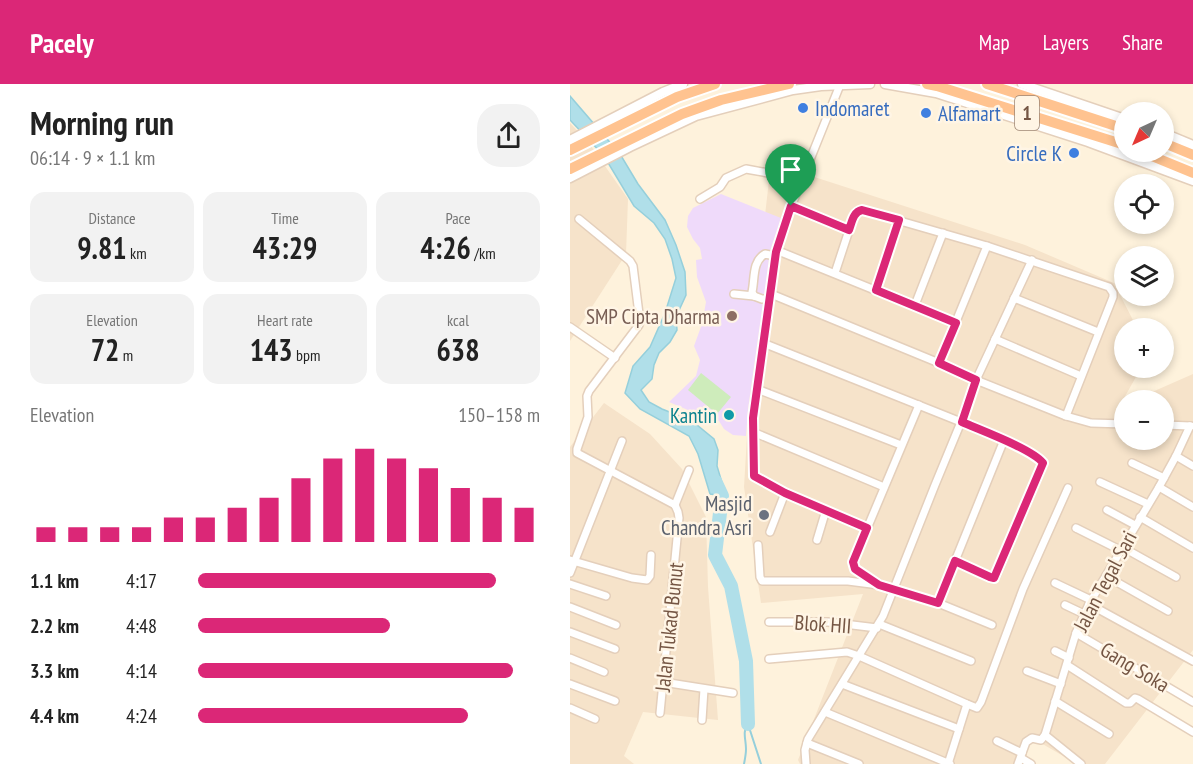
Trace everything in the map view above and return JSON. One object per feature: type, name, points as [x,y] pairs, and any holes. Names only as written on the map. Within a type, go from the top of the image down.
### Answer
[{"type":"highway","points":[[570,150],[574,141],[676,97],[715,84]]},
{"type":"highway","points":[[570,169],[591,163],[682,114],[721,100],[789,84]]},
{"type":"highway","name":"1","points":[[927,84],[1028,118],[1114,142]]},
{"type":"highway","name":"1","points":[[987,84],[1041,95],[1114,125]]},
{"type":"highway","points":[[1174,147],[1193,155]]},
{"type":"highway","points":[[1166,162],[1193,173]]},
{"type":"street","points":[[612,124],[663,93],[683,84]]},
{"type":"street","points":[[627,144],[705,113],[793,90],[870,84]]},
{"type":"street","points":[[885,84],[936,93],[1028,118],[1193,181]]},
{"type":"street","points":[[1022,84],[1041,95],[1114,116]]},
{"type":"street","points":[[840,85],[791,206],[776,253],[757,389],[753,432],[754,476],[785,493],[867,528]]},
{"type":"street","points":[[1174,137],[1193,145]]},
{"type":"street","points":[[570,178],[591,163]]},
{"type":"street","points":[[700,199],[720,188],[727,177],[746,168],[802,179]]},
{"type":"street","points":[[791,206],[849,230]]},
{"type":"street","points":[[835,273],[854,215],[862,210],[1032,260],[1109,287],[1113,297],[1066,416]]},
{"type":"street","points":[[579,219],[630,261],[634,268],[640,322],[589,391],[587,396],[588,417],[577,453],[675,505],[689,471]]},
{"type":"street","points":[[876,290],[899,220]]},
{"type":"street","points":[[915,305],[943,233]]},
{"type":"street","points":[[939,363],[987,246]]},
{"type":"street","points":[[754,296],[752,292],[756,264],[765,254],[776,253],[835,273],[956,323]]},
{"type":"street","points":[[806,764],[804,756],[807,743],[878,626],[962,422],[976,380],[1032,260]]},
{"type":"street","points":[[734,294],[762,299],[770,296],[1066,416],[1091,423],[1114,424]]},
{"type":"street","points":[[1014,298],[1098,332]]},
{"type":"street","points":[[570,327],[615,358]]},
{"type":"street","points":[[995,339],[1081,376]]},
{"type":"street","points":[[764,343],[962,422],[1038,457],[1043,463],[996,576],[990,577],[955,561]]},
{"type":"street","points":[[757,389],[901,445]]},
{"type":"street","points":[[879,585],[855,569],[853,562],[919,405]]},
{"type":"street","points":[[1174,426],[1191,427]]},
{"type":"street","name":"Jalan Tegal Sari","points":[[1045,735],[1084,614],[1159,487],[1191,427]]},
{"type":"street","points":[[753,432],[884,487]]},
{"type":"street","points":[[938,603],[1004,440]]},
{"type":"street","points":[[570,573],[572,561],[622,441]]},
{"type":"street","points":[[1176,456],[1193,466]]},
{"type":"street","points":[[1132,463],[1164,478]]},
{"type":"street","points":[[1100,482],[1148,504]]},
{"type":"street","points":[[1159,487],[1193,507]]},
{"type":"street","points":[[769,659],[847,652],[976,708],[980,706],[1023,589],[1068,488]]},
{"type":"street","points":[[770,532],[785,493]]},
{"type":"street","name":"Jalan Tukad Bunut","points":[[660,713],[679,518],[675,505]]},
{"type":"street","points":[[817,540],[826,510]]},
{"type":"street","points":[[1107,510],[1135,525]]},
{"type":"street","points":[[1140,517],[1193,548]]},
{"type":"street","points":[[1076,528],[1121,548],[1176,577]]},
{"type":"street","points":[[758,545],[762,581],[837,581],[879,585],[938,603],[992,625]]},
{"type":"street","points":[[572,561],[647,580],[650,576],[651,555]]},
{"type":"street","points":[[1106,576],[1168,610]]},
{"type":"street","points":[[1056,583],[1193,660]]},
{"type":"street","points":[[570,584],[606,596]]},
{"type":"street","points":[[1065,605],[1084,614]]},
{"type":"street","points":[[570,607],[616,625]]},
{"type":"street","name":"Blok HII","points":[[769,622],[828,622],[878,626],[971,661]]},
{"type":"street","points":[[570,632],[615,649]]},
{"type":"street","name":"Gang Soka","points":[[1076,633],[1193,702]]},
{"type":"street","points":[[1054,651],[1126,703],[1130,703],[1135,698],[1138,699],[1193,732]]},
{"type":"street","points":[[570,658],[604,672]]},
{"type":"street","points":[[1027,671],[1060,684]]},
{"type":"street","points":[[663,682],[733,693]]},
{"type":"street","points":[[570,684],[615,701]]},
{"type":"street","points":[[842,684],[959,729]]},
{"type":"street","points":[[702,720],[704,688]]},
{"type":"street","points":[[1055,701],[1109,734]]},
{"type":"street","points":[[825,712],[949,764],[967,704]]},
{"type":"street","points":[[570,708],[595,719]]},
{"type":"street","points":[[1020,758],[1026,742],[1035,738],[1041,740],[1045,735],[1081,764]]},
{"type":"street","points":[[998,741],[1031,764]]},
{"type":"street","points":[[807,743],[859,764]]},
{"type":"shaded area","points":[[570,123],[591,146],[628,199],[626,254],[570,341]]},
{"type":"shaded area","points":[[771,163],[1025,245],[1114,283],[1114,306],[1126,306],[1132,318],[1114,318],[1114,378],[1135,378],[1129,390],[1114,390],[1114,450],[1174,450],[1174,390],[1157,390],[1193,374],[1193,650],[1105,764],[1077,764],[1027,735],[1014,764],[800,764],[798,760],[863,594],[761,603],[744,487],[755,302]]},
{"type":"shaded area","name":"SMP Cipta Dharma","points":[[721,194],[781,218],[770,251],[746,436],[733,435],[724,429],[719,421],[669,402],[696,376],[700,360],[694,346],[702,324],[706,302],[697,277],[696,260],[702,259],[700,248],[687,227],[688,216],[693,208]]},
{"type":"shaded area","points":[[604,403],[650,434],[682,469],[706,517],[708,587],[718,720],[643,712],[624,756],[634,764],[570,764],[570,447]]},
{"type":"green space","points":[[701,373],[731,397],[717,414],[688,390]]},
{"type":"water","points":[[570,96],[620,154],[638,184],[665,220],[676,245],[685,272],[686,295],[676,317],[677,330],[670,342],[659,353],[652,379],[641,390],[649,402],[692,421],[714,439],[718,450],[717,466],[726,496],[710,494],[698,454],[689,436],[640,409],[625,393],[633,366],[650,347],[665,313],[676,278],[665,239],[654,223],[634,206],[604,156],[570,120]]},
{"type":"waterway","points":[[715,481],[722,496],[715,555],[731,586],[746,661],[748,724]]},
{"type":"waterway","points":[[748,724],[761,764]]},
{"type":"waterway","points":[[744,764],[745,733],[748,724]]},
{"type":"place","name":"Indomaret","points":[[803,108]]},
{"type":"place","name":"Alfamart","points":[[926,113]]},
{"type":"place","name":"Circle K","points":[[1074,153]]},
{"type":"place","name":"SMP Cipta Dharma","points":[[732,316]]},
{"type":"place","name":"Kantin","points":[[729,415]]},
{"type":"place","name":"Masjid Chandra Asri","points":[[764,515]]},
{"type":"route","points":[[791,206],[849,230],[854,215],[862,210],[899,220],[876,290],[956,323],[939,363],[976,380],[962,422],[1038,457],[1043,463],[994,578],[955,561],[938,603],[879,585],[853,566],[867,528],[785,493],[754,476],[753,418],[776,252],[791,206]]}]
